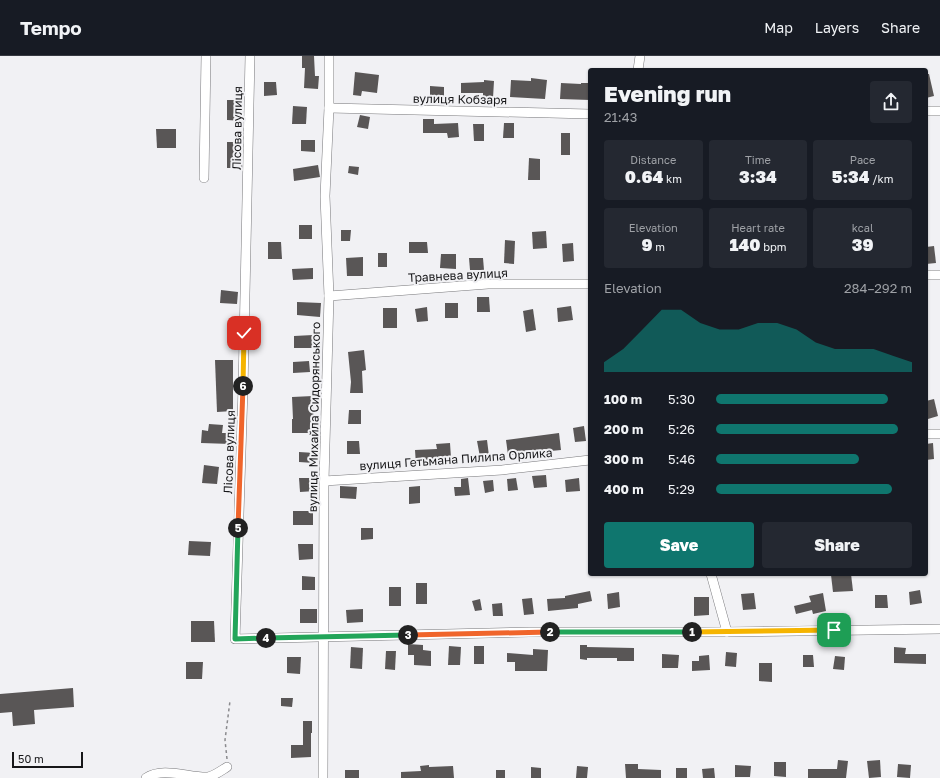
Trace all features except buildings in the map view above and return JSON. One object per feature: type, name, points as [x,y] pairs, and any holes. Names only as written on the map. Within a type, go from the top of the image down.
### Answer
[{"type":"street","points":[[204,178],[206,56]]},
{"type":"street","name":"Лісова вулиця","points":[[250,56],[243,388],[235,639],[324,637]]},
{"type":"street","name":"вулиця Михайла Сидорянського","points":[[323,778],[324,481],[329,296],[325,196],[329,108],[329,56]]},
{"type":"street","points":[[638,68],[640,56]]},
{"type":"street","name":"вулиця Кобзаря","points":[[329,108],[588,114]]},
{"type":"street","points":[[928,111],[940,111]]},
{"type":"street","points":[[928,275],[940,275]]},
{"type":"street","name":"Травнева вулиця","points":[[329,296],[488,284],[588,284]]},
{"type":"street","points":[[928,434],[940,434]]},
{"type":"street","name":"вулиця Гетьмана Пилипа Орлика","points":[[324,481],[502,470],[588,460]]},
{"type":"street","points":[[713,576],[727,632]]},
{"type":"street","points":[[324,637],[529,632],[727,632],[940,629]]},
{"type":"street","points":[[146,778],[170,773],[209,777],[227,767]]},
{"type":"path","points":[[227,767],[225,740],[230,701]]},
{"type":"route","points":[[244,333],[235,639],[529,632],[727,632],[834,630]]}]
